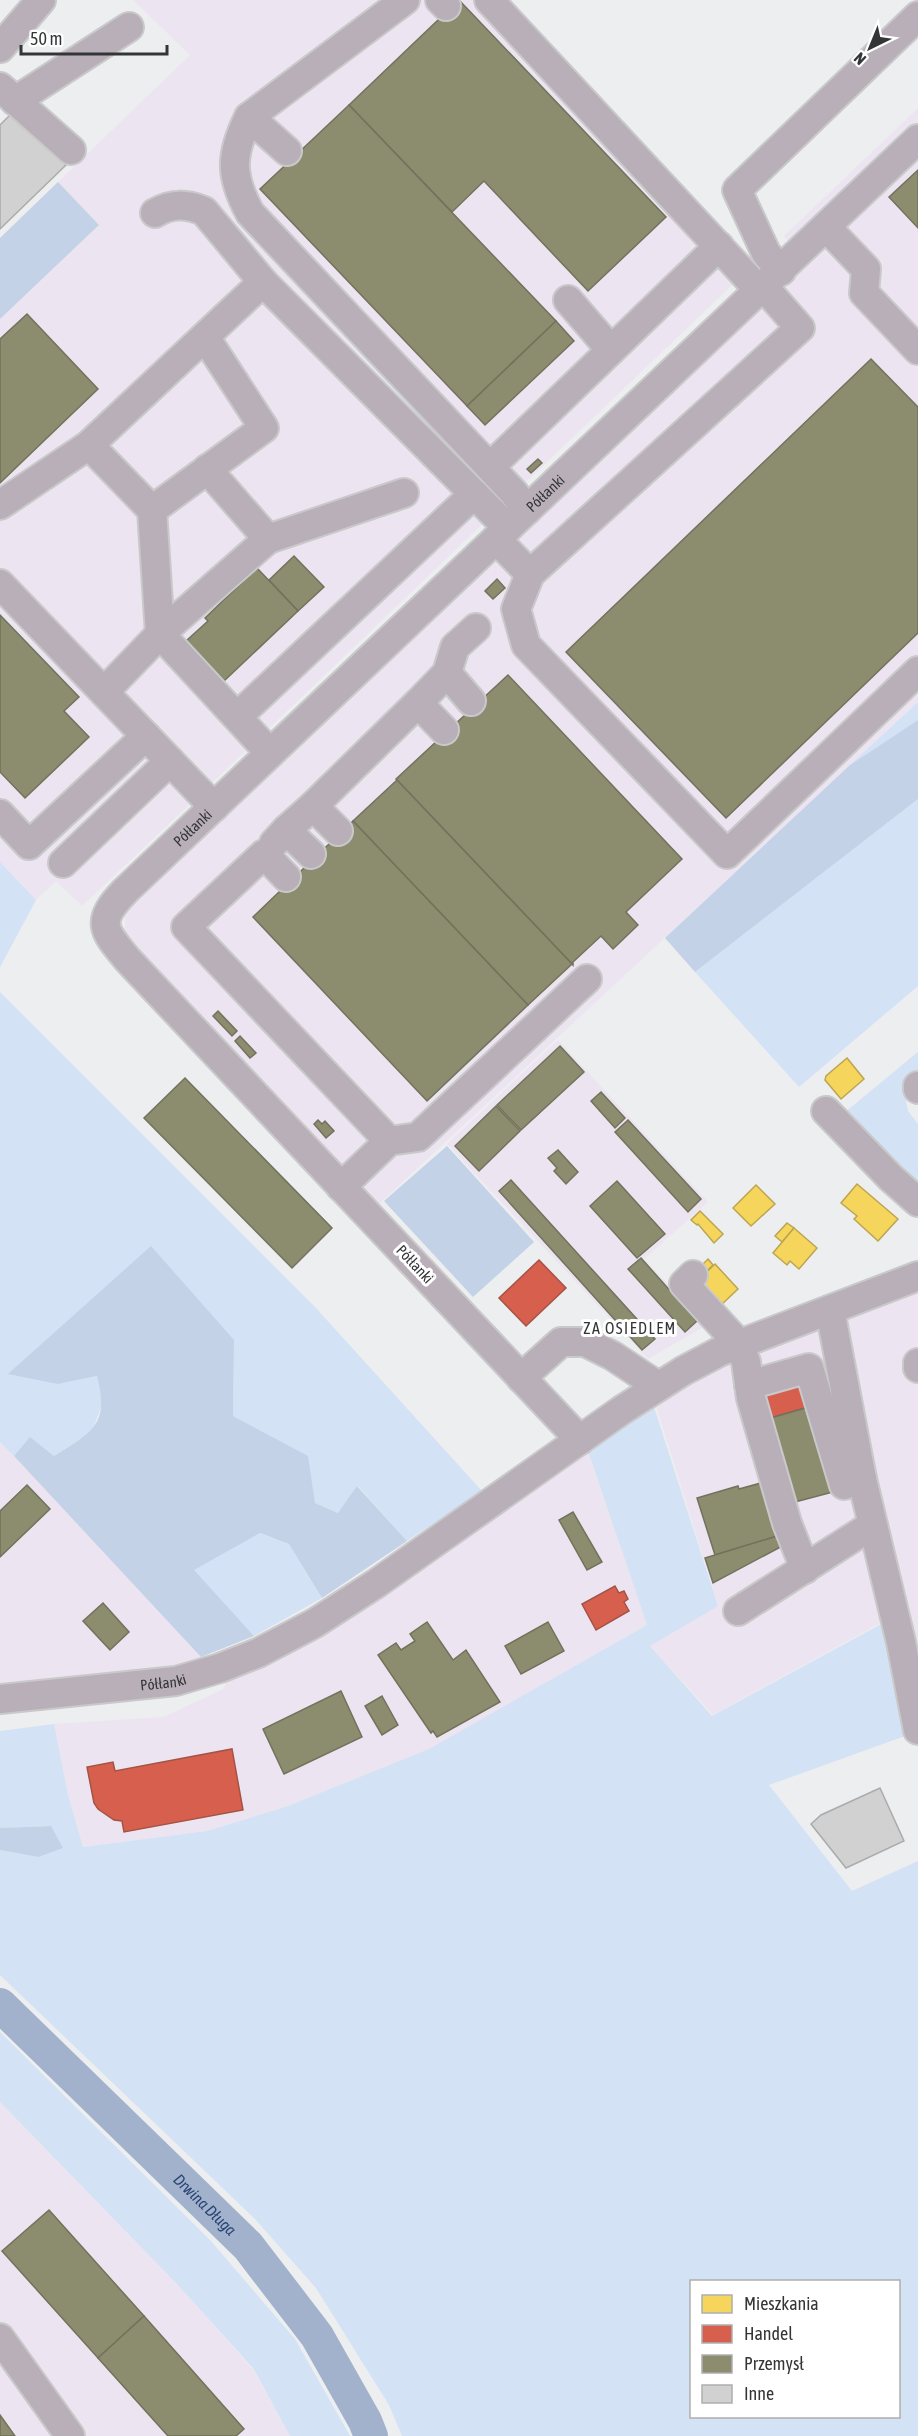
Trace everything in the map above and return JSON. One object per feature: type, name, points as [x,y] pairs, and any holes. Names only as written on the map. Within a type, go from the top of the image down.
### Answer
[{"type":"street","points":[[0,48],[41,0]]},
{"type":"street","points":[[405,0],[249,117],[239,137],[234,162],[237,190],[250,213],[490,467],[530,574]]},
{"type":"street","points":[[489,0],[719,246],[776,276]]},
{"type":"street","points":[[918,16],[737,190],[800,328],[530,574],[516,609],[526,645],[727,854],[918,671]]},
{"type":"street","points":[[71,150],[8,94],[129,27]]},
{"type":"street","points":[[249,117],[288,151]]},
{"type":"street","name":"Półłanki","points":[[580,1440],[128,960],[111,940],[105,928],[107,914],[116,901],[270,753],[918,139]]},
{"type":"street","points":[[155,213],[165,207],[178,205],[204,211],[263,282],[474,494],[510,525]]},
{"type":"street","points":[[826,228],[866,269],[864,293],[918,350]]},
{"type":"street","points":[[490,467],[719,246]]},
{"type":"street","points":[[0,505],[89,445],[263,282]]},
{"type":"street","points":[[568,300],[611,350]]},
{"type":"street","points":[[152,510],[264,428],[205,337]]},
{"type":"street","points":[[89,445],[152,510],[160,634],[270,753]]},
{"type":"street","points":[[207,469],[268,538]]},
{"type":"street","points":[[104,692],[160,634],[268,538],[404,493]]},
{"type":"street","points":[[238,716],[474,494]]},
{"type":"street","points":[[0,584],[214,807]]},
{"type":"street","points":[[389,1141],[186,927],[418,703],[447,673],[455,646],[476,628]]},
{"type":"street","points":[[447,673],[471,701]]},
{"type":"street","points":[[418,703],[444,730]]},
{"type":"street","points":[[0,814],[29,845],[146,736]]},
{"type":"street","points":[[63,863],[170,761]]},
{"type":"street","points":[[313,806],[338,831]]},
{"type":"street","points":[[286,830],[311,854]]},
{"type":"street","points":[[264,854],[285,877]]},
{"type":"street","points":[[341,1187],[389,1141],[418,1137],[587,979]]},
{"type":"street","points":[[826,1111],[891,1178],[918,1202]]},
{"type":"street","points":[[693,1275],[684,1284],[739,1344],[746,1362],[751,1398],[787,1523],[805,1569]]},
{"type":"street","name":"Półłanki","points":[[0,1699],[176,1681],[258,1653],[315,1623],[377,1583],[622,1410],[703,1359],[918,1276]]},
{"type":"street","points":[[830,1310],[862,1479],[902,1642],[918,1730]]},
{"type":"street","points":[[521,1378],[561,1342],[585,1342],[619,1360],[657,1386]]},
{"type":"street","points":[[619,1360],[622,1410]]},
{"type":"street","points":[[918,1363],[918,1368]]},
{"type":"street","points":[[749,1385],[809,1368],[844,1485],[862,1479]]},
{"type":"street","points":[[738,1611],[863,1531],[873,1528]]},
{"type":"street","points":[[0,2338],[70,2436]]},
{"type":"shaded area","points":[[133,0],[502,0],[754,264],[211,784],[186,788],[190,804],[82,906],[56,881],[36,900],[0,862],[0,319],[99,225],[58,182],[190,55]]},
{"type":"shaded area","points":[[918,108],[918,702],[377,1206],[131,942],[125,934],[125,911],[457,593],[809,264],[784,236]]},
{"type":"shaded area","points":[[58,182],[99,225],[0,319],[0,238]]},
{"type":"shaded area","points":[[918,702],[918,720],[850,765]]},
{"type":"shaded area","points":[[918,720],[918,799],[695,972],[665,938],[850,765]]},
{"type":"shaded area","points":[[918,799],[918,986],[799,1087],[695,972]]},
{"type":"shaded area","points":[[0,862],[36,900],[0,967]]},
{"type":"shaded area","points":[[0,992],[315,1307],[482,1491],[407,1541],[358,1486],[338,1513],[315,1503],[307,1456],[233,1416],[234,1340],[58,1384],[98,1376],[103,1402],[92,1432],[54,1456],[30,1438],[14,1456],[0,1442]]},
{"type":"shaded area","points":[[558,1040],[708,1202],[644,1259],[707,1325],[648,1359],[447,1144]]},
{"type":"shaded area","points":[[918,1052],[918,1071],[913,1075],[905,1097],[908,1111],[918,1124],[918,1186],[844,1113]]},
{"type":"shaded area","points":[[447,1146],[534,1242],[473,1297],[384,1201]]},
{"type":"shaded area","points":[[151,1246],[234,1340],[233,1416],[308,1456],[315,1503],[338,1513],[357,1486],[407,1541],[322,1598],[289,1544],[260,1533],[194,1570],[254,1636],[201,1657],[14,1456],[30,1437],[54,1456],[79,1440],[95,1425],[101,1406],[97,1376],[58,1384],[8,1374]]},
{"type":"shaded area","points":[[918,1291],[918,1663],[884,1621],[713,1715],[650,1646],[718,1605],[655,1403],[728,1361]]},
{"type":"shaded area","points":[[654,1407],[718,1606],[650,1646],[712,1716],[885,1622],[902,1694],[905,1736],[769,1785],[852,1891],[918,1861],[918,2436],[402,2436],[389,2405],[316,2288],[255,2219],[0,1975],[0,1850],[38,1857],[51,1826],[0,1828],[0,1731],[54,1724],[68,1795],[83,1847],[207,1831],[288,1806],[429,1749],[647,1625],[588,1451]]},
{"type":"shaded area","points":[[0,1442],[201,1657],[176,1674],[0,1686]]},
{"type":"shaded area","points":[[588,1451],[647,1625],[430,1749],[288,1806],[207,1831],[83,1847],[68,1795],[54,1724],[164,1717],[223,1689],[229,1678]]},
{"type":"shaded area","points":[[259,1533],[289,1544],[322,1598],[254,1636],[193,1570]]},
{"type":"shaded area","points":[[51,1826],[63,1848],[38,1857],[0,1850],[0,1828]]},
{"type":"shaded area","points":[[0,2032],[211,2241],[295,2339],[350,2436],[290,2436],[253,2368],[176,2283],[0,2102]]},
{"type":"shaded area","points":[[0,2102],[176,2283],[253,2369],[290,2436],[0,2436]]},
{"type":"building: Mieszkania","points":[[847,1058],[864,1079],[841,1099],[825,1080],[826,1076]]},
{"type":"building: Mieszkania","points":[[857,1184],[898,1219],[878,1241],[854,1219],[857,1216],[841,1203]]},
{"type":"building: Mieszkania","points":[[756,1185],[775,1204],[751,1226],[733,1208]]},
{"type":"building: Mieszkania","points":[[700,1211],[723,1234],[714,1243],[698,1224],[691,1220]]},
{"type":"building: Mieszkania","points":[[787,1223],[794,1228],[782,1242],[775,1236]]},
{"type":"building: Mieszkania","points":[[794,1228],[817,1248],[799,1269],[790,1261],[787,1265],[773,1253]]},
{"type":"building: Mieszkania","points":[[708,1259],[713,1265],[702,1276],[697,1270]]},
{"type":"building: Mieszkania","points":[[715,1264],[738,1289],[718,1308],[695,1283]]},
{"type":"building: Handel","points":[[539,1260],[566,1288],[526,1326],[499,1298]]},
{"type":"building: Handel","points":[[803,1383],[809,1407],[767,1419],[760,1395]]},
{"type":"building: Handel","points":[[615,1586],[619,1593],[624,1591],[628,1599],[624,1602],[629,1611],[596,1630],[582,1604]]},
{"type":"building: Handel","points":[[232,1749],[243,1810],[124,1832],[122,1821],[114,1820],[98,1809],[94,1803],[87,1767],[113,1762],[115,1771]]},
{"type":"building: Przemysł","points":[[459,0],[666,217],[588,291],[484,181],[452,212],[349,105]]},
{"type":"building: Przemysł","points":[[349,105],[556,321],[467,406],[260,189]]},
{"type":"building: Przemysł","points":[[918,170],[918,228],[889,197]]},
{"type":"building: Przemysł","points":[[27,314],[98,389],[0,483],[0,339]]},
{"type":"building: Przemysł","points":[[556,321],[574,341],[485,425],[467,406]]},
{"type":"building: Przemysł","points":[[871,359],[918,407],[918,633],[726,818],[566,652]]},
{"type":"building: Przemysł","points":[[538,459],[542,463],[531,473],[527,469]]},
{"type":"building: Przemysł","points":[[294,556],[324,587],[298,611],[269,580]]},
{"type":"building: Przemysł","points":[[257,568],[298,611],[224,681],[186,641],[208,621],[205,618]]},
{"type":"building: Przemysł","points":[[497,579],[505,588],[493,599],[485,591]]},
{"type":"building: Przemysł","points":[[0,615],[79,697],[64,711],[89,737],[25,798],[0,772]]},
{"type":"building: Przemysł","points":[[508,675],[682,859],[626,912],[638,925],[613,949],[601,936],[573,962],[573,965],[396,779]]},
{"type":"building: Przemysł","points":[[397,780],[572,964],[528,1005],[353,821]]},
{"type":"building: Przemysł","points":[[353,821],[528,1005],[427,1101],[253,917]]},
{"type":"building: Przemysł","points":[[218,1011],[237,1031],[232,1036],[213,1016]]},
{"type":"building: Przemysł","points":[[240,1036],[256,1053],[250,1058],[235,1041]]},
{"type":"building: Przemysł","points":[[560,1046],[584,1072],[521,1130],[497,1105]]},
{"type":"building: Przemysł","points":[[185,1078],[332,1228],[292,1268],[144,1118]]},
{"type":"building: Przemysł","points":[[601,1092],[625,1118],[615,1128],[591,1101]]},
{"type":"building: Przemysł","points":[[496,1106],[520,1131],[479,1171],[455,1146]]},
{"type":"building: Przemysł","points":[[318,1120],[322,1124],[325,1121],[334,1131],[326,1138],[314,1124]]},
{"type":"building: Przemysł","points":[[628,1120],[701,1199],[688,1212],[615,1132]]},
{"type":"building: Przemysł","points":[[558,1150],[578,1172],[566,1184],[554,1171],[557,1168],[548,1158]]},
{"type":"building: Przemysł","points":[[511,1180],[655,1339],[642,1350],[499,1191]]},
{"type":"building: Przemysł","points":[[617,1181],[665,1234],[637,1258],[590,1206]]},
{"type":"building: Przemysł","points":[[641,1258],[697,1321],[685,1332],[628,1269]]},
{"type":"building: Przemysł","points":[[809,1407],[833,1492],[791,1503],[767,1419]]},
{"type":"building: Przemysł","points":[[768,1481],[784,1534],[715,1555],[697,1498],[738,1486],[739,1489]]},
{"type":"building: Przemysł","points":[[27,1485],[50,1509],[0,1557],[0,1511]]},
{"type":"building: Przemysł","points":[[573,1512],[602,1562],[587,1570],[559,1520]]},
{"type":"building: Przemysł","points":[[784,1534],[786,1544],[713,1583],[705,1558]]},
{"type":"building: Przemysł","points":[[103,1603],[129,1632],[110,1650],[83,1621]]},
{"type":"building: Przemysł","points":[[427,1622],[453,1660],[466,1650],[500,1702],[437,1737],[433,1731],[431,1733],[378,1655],[396,1643],[401,1650],[415,1641],[410,1634]]},
{"type":"building: Przemysł","points":[[548,1622],[564,1651],[521,1674],[505,1646]]},
{"type":"building: Przemysł","points":[[341,1691],[362,1737],[284,1774],[263,1729]]},
{"type":"building: Przemysł","points":[[382,1696],[398,1725],[382,1735],[365,1706]]},
{"type":"building: Przemysł","points":[[49,2210],[144,2316],[98,2358],[2,2251]]},
{"type":"building: Przemysł","points":[[144,2316],[244,2429],[236,2436],[168,2436],[98,2358]]},
{"type":"building: Przemysł","points":[[0,2415],[15,2436],[0,2436]]},
{"type":"building: Inne","points":[[14,111],[66,165],[0,229],[0,125]]},
{"type":"building: Inne","points":[[880,1788],[904,1841],[846,1868],[811,1824],[821,1815]]},
{"type":"waterway","name":"Drwina Długa","points":[[0,2005],[248,2246],[317,2336],[365,2421],[371,2436]]},
{"type":"district","name":"ZA OSIEDLEM","points":[[630,1328]]}]
